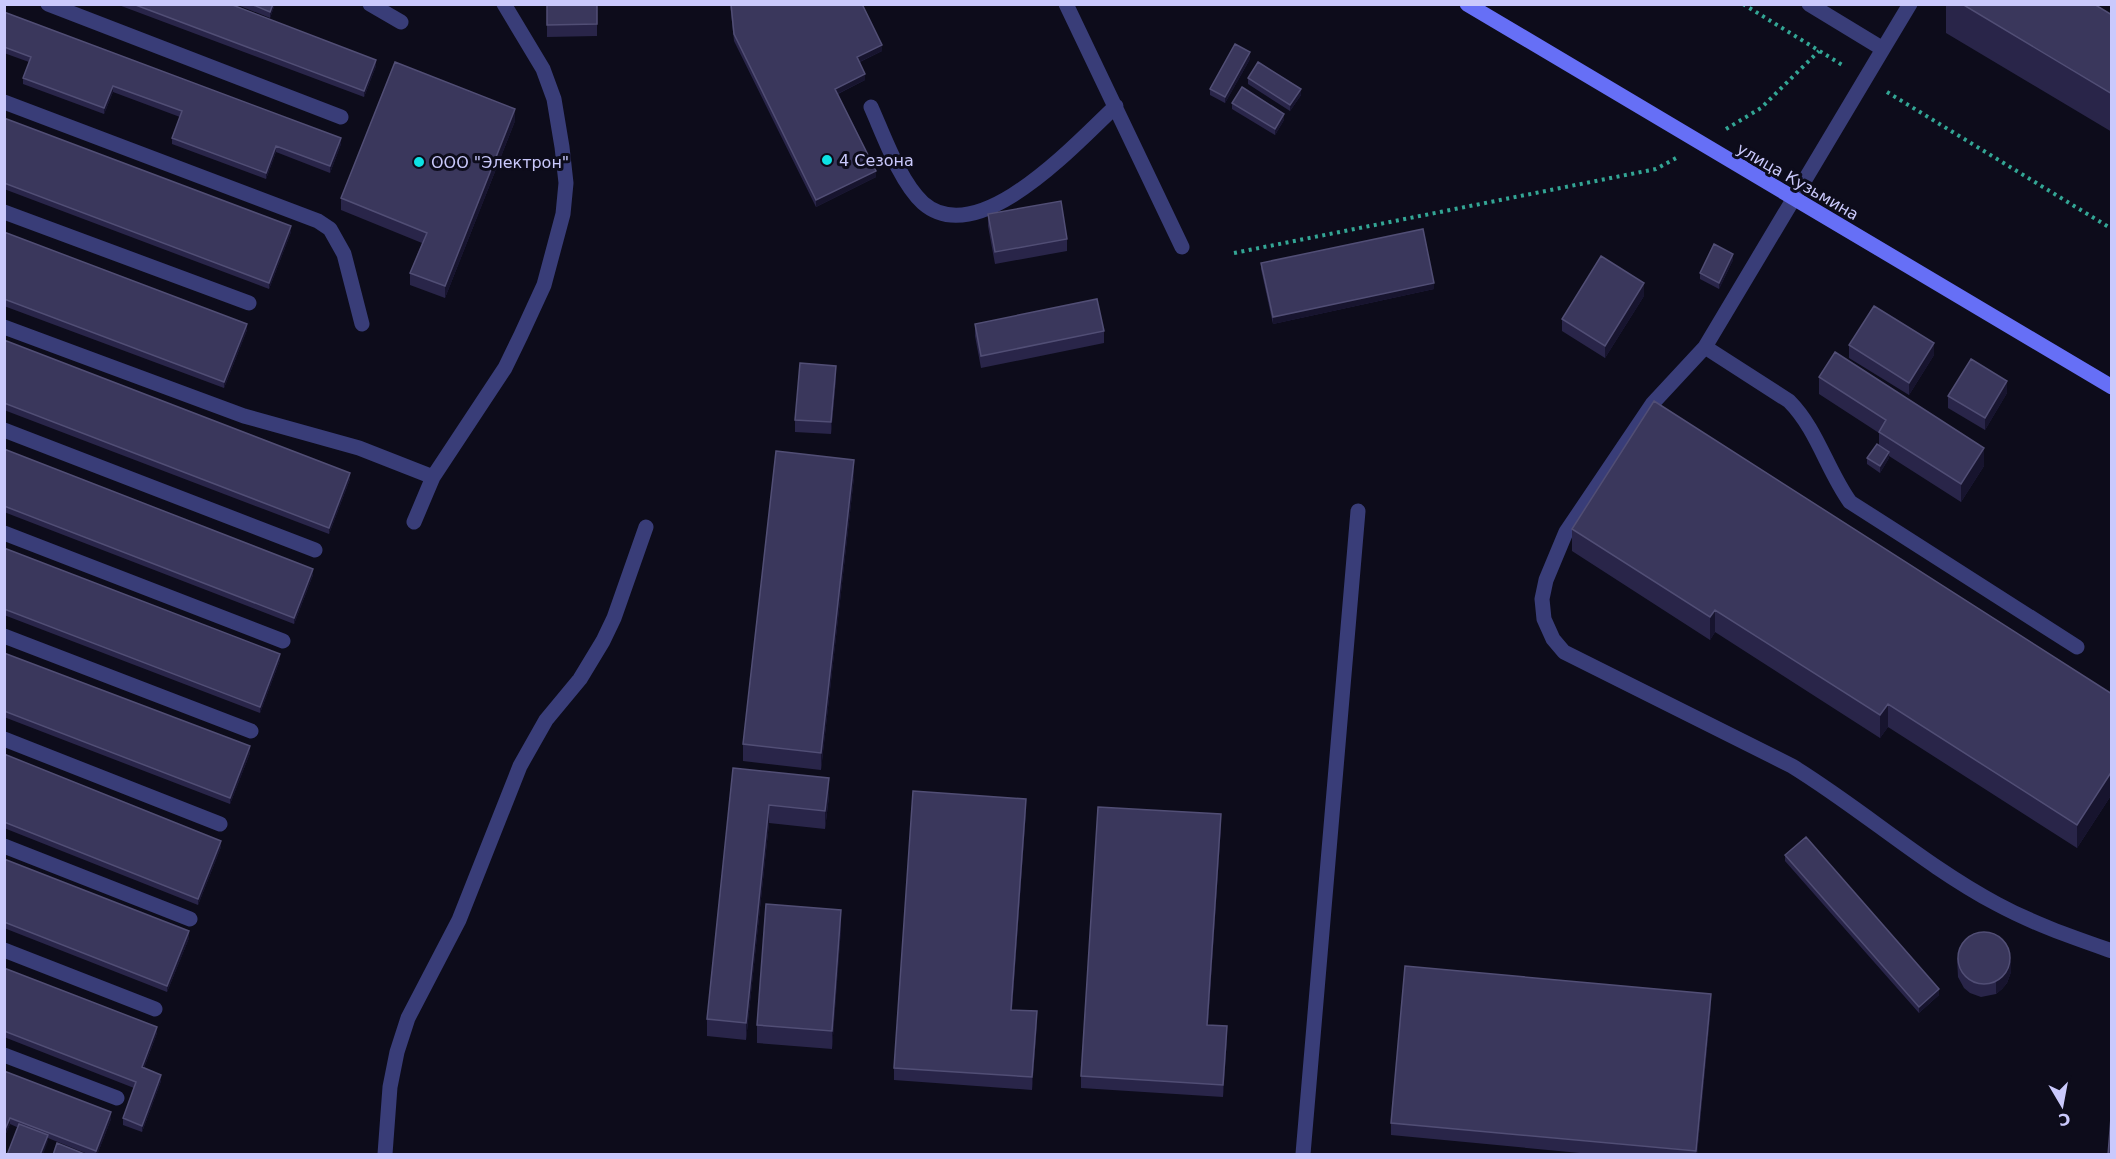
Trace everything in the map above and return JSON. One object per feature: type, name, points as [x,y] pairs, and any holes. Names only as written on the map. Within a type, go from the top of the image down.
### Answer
[{"type":"street","name":"улица Кузьмина","points":[[1467,4],[2112,387]]},
{"type":"lane","points":[[48,4],[341,117]]},
{"type":"lane","points":[[370,4],[401,22]]},
{"type":"lane","points":[[414,522],[433,477],[505,368],[521,335],[544,285],[563,214],[566,183],[554,99],[543,69],[504,4]]},
{"type":"lane","points":[[1066,4],[1182,247]]},
{"type":"lane","points":[[1809,4],[1883,49]]},
{"type":"lane","points":[[1910,4],[1704,347],[1653,403],[1566,532],[1546,580],[1542,599],[1544,619],[1553,639],[1564,652],[1792,766],[1827,788],[1907,847],[1996,904],[2053,931],[2112,951]]},
{"type":"lane","points":[[4,102],[318,221],[330,229],[344,254],[362,324]]},
{"type":"lane","points":[[871,107],[908,187],[924,204],[939,212],[956,215],[997,204],[1019,192],[1048,170],[1116,106]]},
{"type":"lane","points":[[4,212],[249,303]]},
{"type":"lane","points":[[4,327],[244,416],[359,448],[433,477]]},
{"type":"lane","points":[[1704,347],[1789,401],[1798,410],[1808,424],[1839,487],[1850,502],[2078,647]]},
{"type":"lane","points":[[4,430],[315,550]]},
{"type":"lane","points":[[1303,1155],[1358,511]]},
{"type":"lane","points":[[385,1155],[390,1087],[397,1052],[408,1018],[459,920],[520,766],[546,720],[580,679],[603,641],[614,618],[646,526]]},
{"type":"lane","points":[[4,533],[283,641]]},
{"type":"lane","points":[[4,636],[251,731]]},
{"type":"lane","points":[[4,739],[220,824]]},
{"type":"lane","points":[[4,846],[190,919]]},
{"type":"lane","points":[[4,950],[155,1009]]},
{"type":"lane","points":[[4,1055],[117,1098]]},
{"type":"path","points":[[1743,4],[2112,229]]},
{"type":"path","points":[[1234,253],[1656,169],[1761,108],[1819,51]]},
{"type":"building","points":[[133,4],[230,4],[376,60],[364,91]]},
{"type":"building","points":[[251,4],[273,4],[270,12]]},
{"type":"building","points":[[547,4],[597,4],[597,24],[547,25]]},
{"type":"building","points":[[731,4],[862,4],[882,45],[857,57],[865,74],[835,89],[876,171],[816,200],[734,34]]},
{"type":"building","points":[[1962,4],[2094,4],[2112,15],[2112,94]]},
{"type":"building","points":[[4,12],[341,138],[330,166],[276,146],[266,173],[172,138],[182,111],[113,86],[104,108],[23,78],[31,57],[4,47]]},
{"type":"building","points":[[1235,44],[1250,52],[1225,97],[1210,89]]},
{"type":"building","name":"ООО \"Электрон\"","points":[[395,62],[515,109],[445,286],[410,273],[427,233],[341,198]]},
{"type":"building","points":[[1258,62],[1301,89],[1290,105],[1248,78]]},
{"type":"building","points":[[1242,87],[1284,114],[1275,129],[1232,103]]},
{"type":"building","points":[[4,118],[291,226],[269,283],[4,183]]},
{"type":"building","points":[[1061,201],[1067,239],[995,252],[988,214]]},
{"type":"building","points":[[1423,229],[1434,283],[1273,317],[1261,263]]},
{"type":"building","points":[[4,232],[247,324],[224,382],[4,299]]},
{"type":"building","points":[[1714,244],[1733,254],[1719,283],[1700,273]]},
{"type":"building","points":[[1601,256],[1644,283],[1605,346],[1562,319]]},
{"type":"building","points":[[1097,299],[1104,331],[981,356],[975,324]]},
{"type":"building","points":[[1874,306],[1934,343],[1909,383],[1849,345]]},
{"type":"building","points":[[4,340],[350,473],[329,528],[4,403]]},
{"type":"building","points":[[1835,352],[1984,448],[1961,484],[1879,432],[1886,420],[1819,377]]},
{"type":"building","points":[[1971,359],[2007,381],[1985,418],[1948,396]]},
{"type":"building","points":[[800,363],[836,366],[831,422],[795,420]]},
{"type":"building","points":[[1654,401],[2112,694],[2112,771],[2077,825],[1888,704],[1880,715],[1715,610],[1710,617],[1572,529]]},
{"type":"building","points":[[1877,444],[1889,452],[1880,466],[1867,458]]},
{"type":"building","points":[[4,449],[313,569],[294,618],[4,506]]},
{"type":"building","points":[[776,451],[854,460],[821,753],[743,744]]},
{"type":"building","points":[[4,548],[280,654],[260,707],[4,609]]},
{"type":"building","points":[[4,653],[250,746],[230,798],[4,711]]},
{"type":"building","points":[[4,754],[221,841],[198,899],[4,822]]},
{"type":"building","points":[[733,768],[829,778],[825,811],[769,805],[746,1023],[707,1019]]},
{"type":"building","points":[[913,791],[1026,799],[1011,1010],[1037,1011],[1032,1077],[894,1068]]},
{"type":"building","points":[[1098,807],[1221,814],[1207,1025],[1227,1026],[1223,1085],[1081,1076]]},
{"type":"building","points":[[1806,837],[1939,989],[1919,1007],[1785,855]]},
{"type":"building","points":[[4,859],[189,931],[167,986],[4,922]]},
{"type":"building","points":[[766,904],[841,910],[832,1031],[757,1025]]},
{"type":"building","points":[[1979,932],[1989,932],[2003,939],[2010,958],[2003,977],[1989,984],[1979,984],[1969,980],[1962,973],[1958,963],[1958,953],[1962,943],[1969,936]]},
{"type":"building","points":[[1405,966],[1711,994],[1696,1151],[1391,1123]]},
{"type":"building","points":[[4,968],[157,1027],[142,1067],[161,1075],[142,1126],[123,1118],[136,1082],[4,1031]]},
{"type":"building","points":[[4,1071],[111,1112],[96,1151],[10,1118],[4,1132]]},
{"type":"building","points":[[2112,1105],[2112,1155],[2108,1155]]},
{"type":"building","points":[[19,1124],[48,1135],[40,1155],[7,1155]]},
{"type":"building","points":[[57,1143],[87,1155],[53,1155]]},
{"type":"place","name":"4 Сезона","points":[[827,160]]},
{"type":"place","name":"ООО \"Электрон\"","points":[[419,162]]}]
